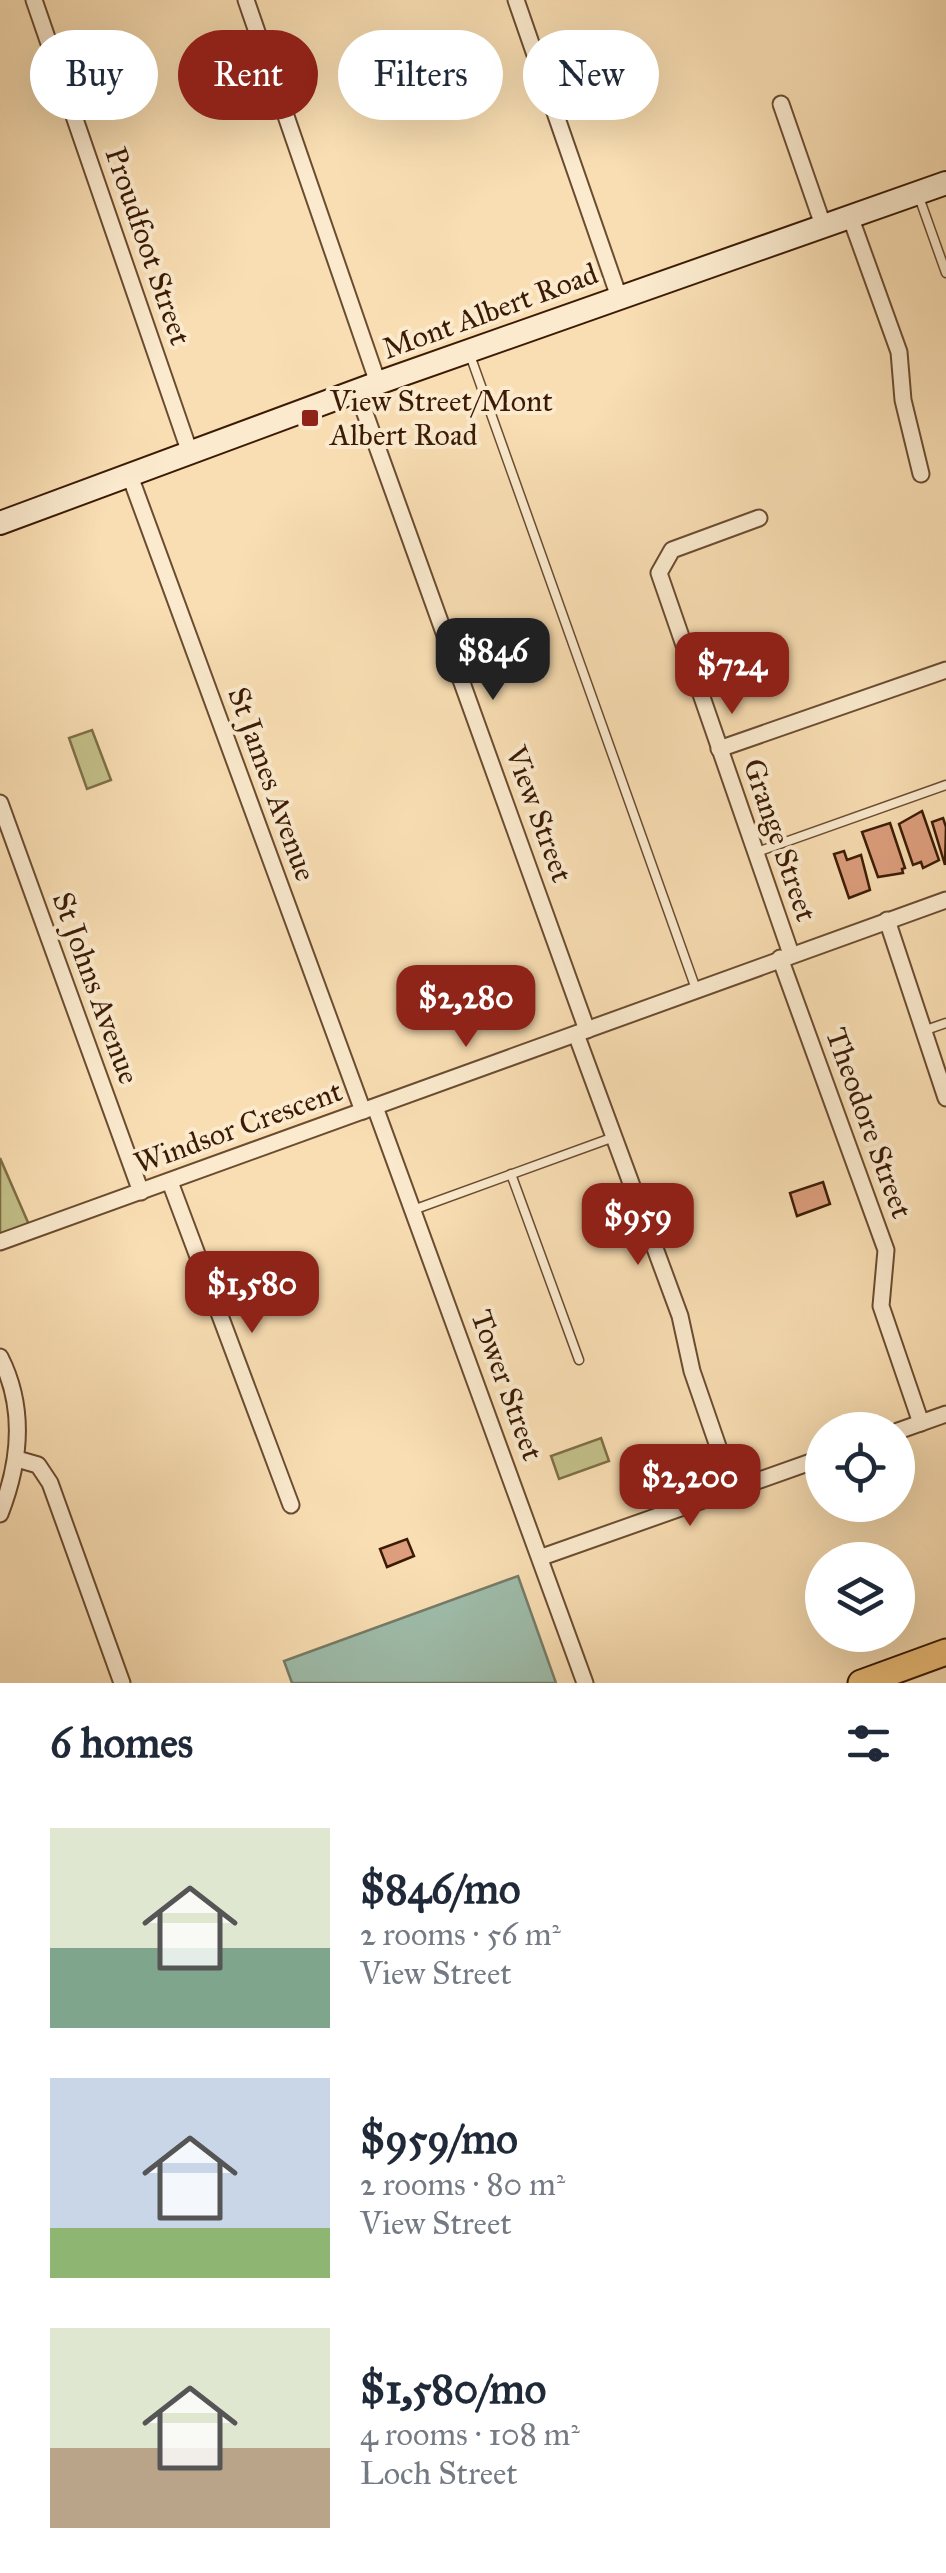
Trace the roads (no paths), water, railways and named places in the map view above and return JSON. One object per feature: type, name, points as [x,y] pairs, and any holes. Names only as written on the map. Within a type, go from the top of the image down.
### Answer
[{"type":"main road","name":"Mont Albert Road","points":[[1,518],[130,476],[468,351],[946,183]]},
{"type":"main road","points":[[863,1683],[946,1652]]},
{"type":"street","name":"Proudfoot Street","points":[[34,0],[190,453]]},
{"type":"street","name":"View Street","points":[[246,0],[368,387],[614,1137],[680,1316],[692,1371],[732,1490]]},
{"type":"street","points":[[516,0],[620,297]]},
{"type":"street","points":[[781,104],[824,225]]},
{"type":"street","points":[[850,216],[899,352],[903,400],[921,474]]},
{"type":"street","name":"St James Avenue","points":[[130,476],[369,1109]]},
{"type":"street","name":"Grange Street","points":[[759,518],[672,550],[660,572],[786,956]]},
{"type":"street","points":[[719,749],[946,670]]},
{"type":"street","name":"St Johns Avenue","points":[[0,803],[141,1192]]},
{"type":"street","name":"Windsor Crescent","points":[[0,1242],[946,900]]},
{"type":"street","points":[[888,920],[946,1098]]},
{"type":"street","name":"Theodore Street","points":[[786,956],[886,1250],[881,1306],[922,1422]]},
{"type":"street","name":"Tower Street","points":[[369,1109],[413,1210],[585,1683]]},
{"type":"street","points":[[170,1182],[292,1505]]},
{"type":"street","points":[[0,1357],[18,1416],[17,1459],[0,1514]]},
{"type":"street","points":[[915,1425],[946,1414]]},
{"type":"street","points":[[17,1459],[38,1465],[50,1483],[122,1683]]},
{"type":"street","points":[[542,1558],[805,1464]]},
{"type":"lane","points":[[917,193],[946,274]]},
{"type":"lane","points":[[468,351],[696,989]]},
{"type":"lane","points":[[755,853],[946,785]]},
{"type":"lane","points":[[923,1031],[946,1023]]},
{"type":"lane","points":[[413,1210],[614,1137]]},
{"type":"lane","points":[[511,1174],[579,1360]]},
{"type":"place","name":"View Street/Mont Albert Road","points":[[310,418]]}]
